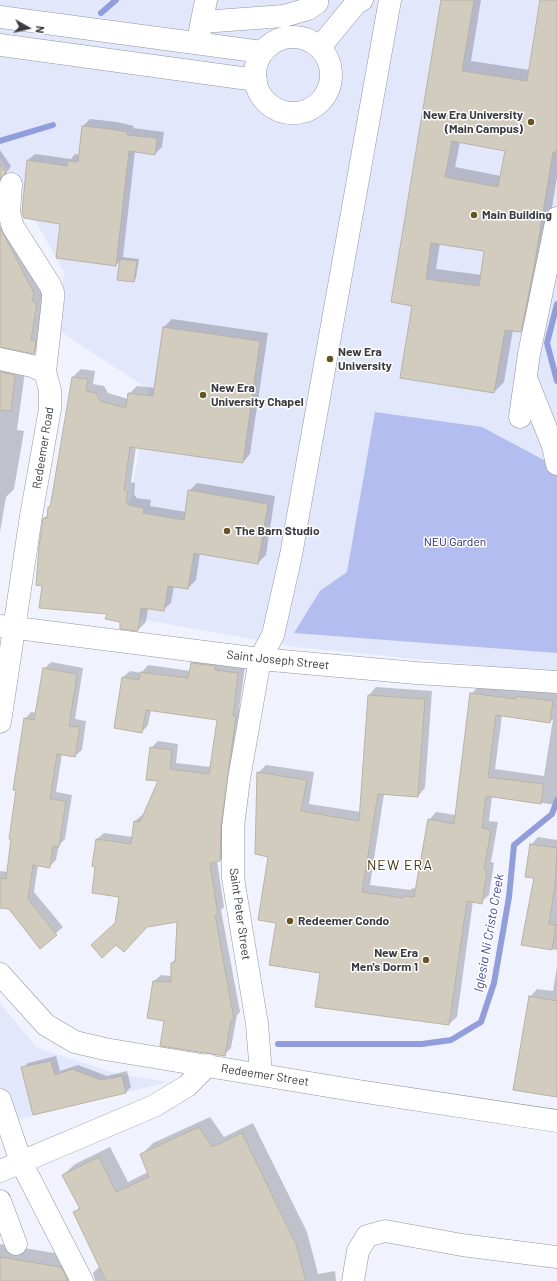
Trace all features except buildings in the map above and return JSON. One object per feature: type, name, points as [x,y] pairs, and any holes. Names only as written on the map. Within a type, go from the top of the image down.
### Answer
[{"type":"street","points":[[198,44],[206,0]]},
{"type":"street","points":[[202,22],[262,9],[284,16],[308,9],[317,3],[317,0]]},
{"type":"street","points":[[320,47],[358,2],[362,0]]},
{"type":"street","name":"Saint Peter Street","points":[[261,1074],[257,1024],[233,878],[233,826],[239,779],[260,659],[273,636],[291,555],[390,0]]},
{"type":"street","points":[[0,16],[262,52]]},
{"type":"street","points":[[290,36],[301,37],[320,47],[327,56],[331,66],[330,88],[317,105],[307,111],[291,113],[276,109],[266,102],[260,94],[255,72],[257,62],[262,52],[279,39],[290,36]]},
{"type":"street","points":[[0,45],[256,80]]},
{"type":"street","name":"Redeemer Road","points":[[0,722],[7,627],[31,516],[50,409],[50,390],[45,372],[53,292],[13,227],[9,213],[11,184]]},
{"type":"street","points":[[520,417],[526,377],[557,218]]},
{"type":"street","points":[[0,359],[32,366],[45,372]]},
{"type":"street","points":[[526,377],[553,446],[557,464]]},
{"type":"street","name":"Saint Joseph Street","points":[[7,627],[260,659],[416,673],[557,682]]},
{"type":"street","name":"Redeemer Street","points":[[0,974],[46,1025],[76,1042],[105,1049],[352,1090],[557,1121]]},
{"type":"street","points":[[0,1171],[154,1106],[187,1086],[208,1066]]},
{"type":"street","points":[[0,1100],[21,1162],[82,1281]]},
{"type":"street","points":[[0,1200],[16,1244]]},
{"type":"street","points":[[353,1281],[358,1251],[367,1236],[385,1231],[462,1245],[557,1257]]},
{"type":"shaded area","name":"New Era University","points":[[0,0],[557,0],[557,673],[295,647],[113,614],[148,389],[58,330],[64,272],[0,158]]},
{"type":"shaded area","points":[[0,1003],[37,1048],[118,1074],[169,1082],[0,1124]]},
{"type":"green space","name":"NEU Garden","points":[[375,412],[482,427],[557,467],[557,653],[294,633],[320,591],[347,572]]},
{"type":"waterway","name":"Iglesia Ni Cristo Creek","points":[[101,13],[116,0]]},
{"type":"waterway","name":"Iglesia Ni Cristo Creek","points":[[0,141],[53,125]]},
{"type":"waterway","name":"Iglesia Ni Cristo Creek","points":[[557,304],[547,343],[557,381]]},
{"type":"waterway","name":"Iglesia Ni Cristo Creek","points":[[278,1044],[422,1044],[451,1040],[481,1022],[494,983],[509,897],[514,845],[552,814],[557,800]]},
{"type":"place","name":"New Era University (Main Campus)","points":[[531,122]]},
{"type":"place","name":"Main Building","points":[[474,215]]},
{"type":"place","name":"New Era University","points":[[330,359]]},
{"type":"place","name":"New Era University Chapel","points":[[203,395]]},
{"type":"place","name":"The Barn Studio","points":[[227,531]]},
{"type":"place","name":"Redeemer Condo","points":[[290,921]]},
{"type":"place","name":"New Era Men's Dorm 1","points":[[426,960]]},
{"type":"district","name":"NEW ERA","points":[[400,865]]}]
